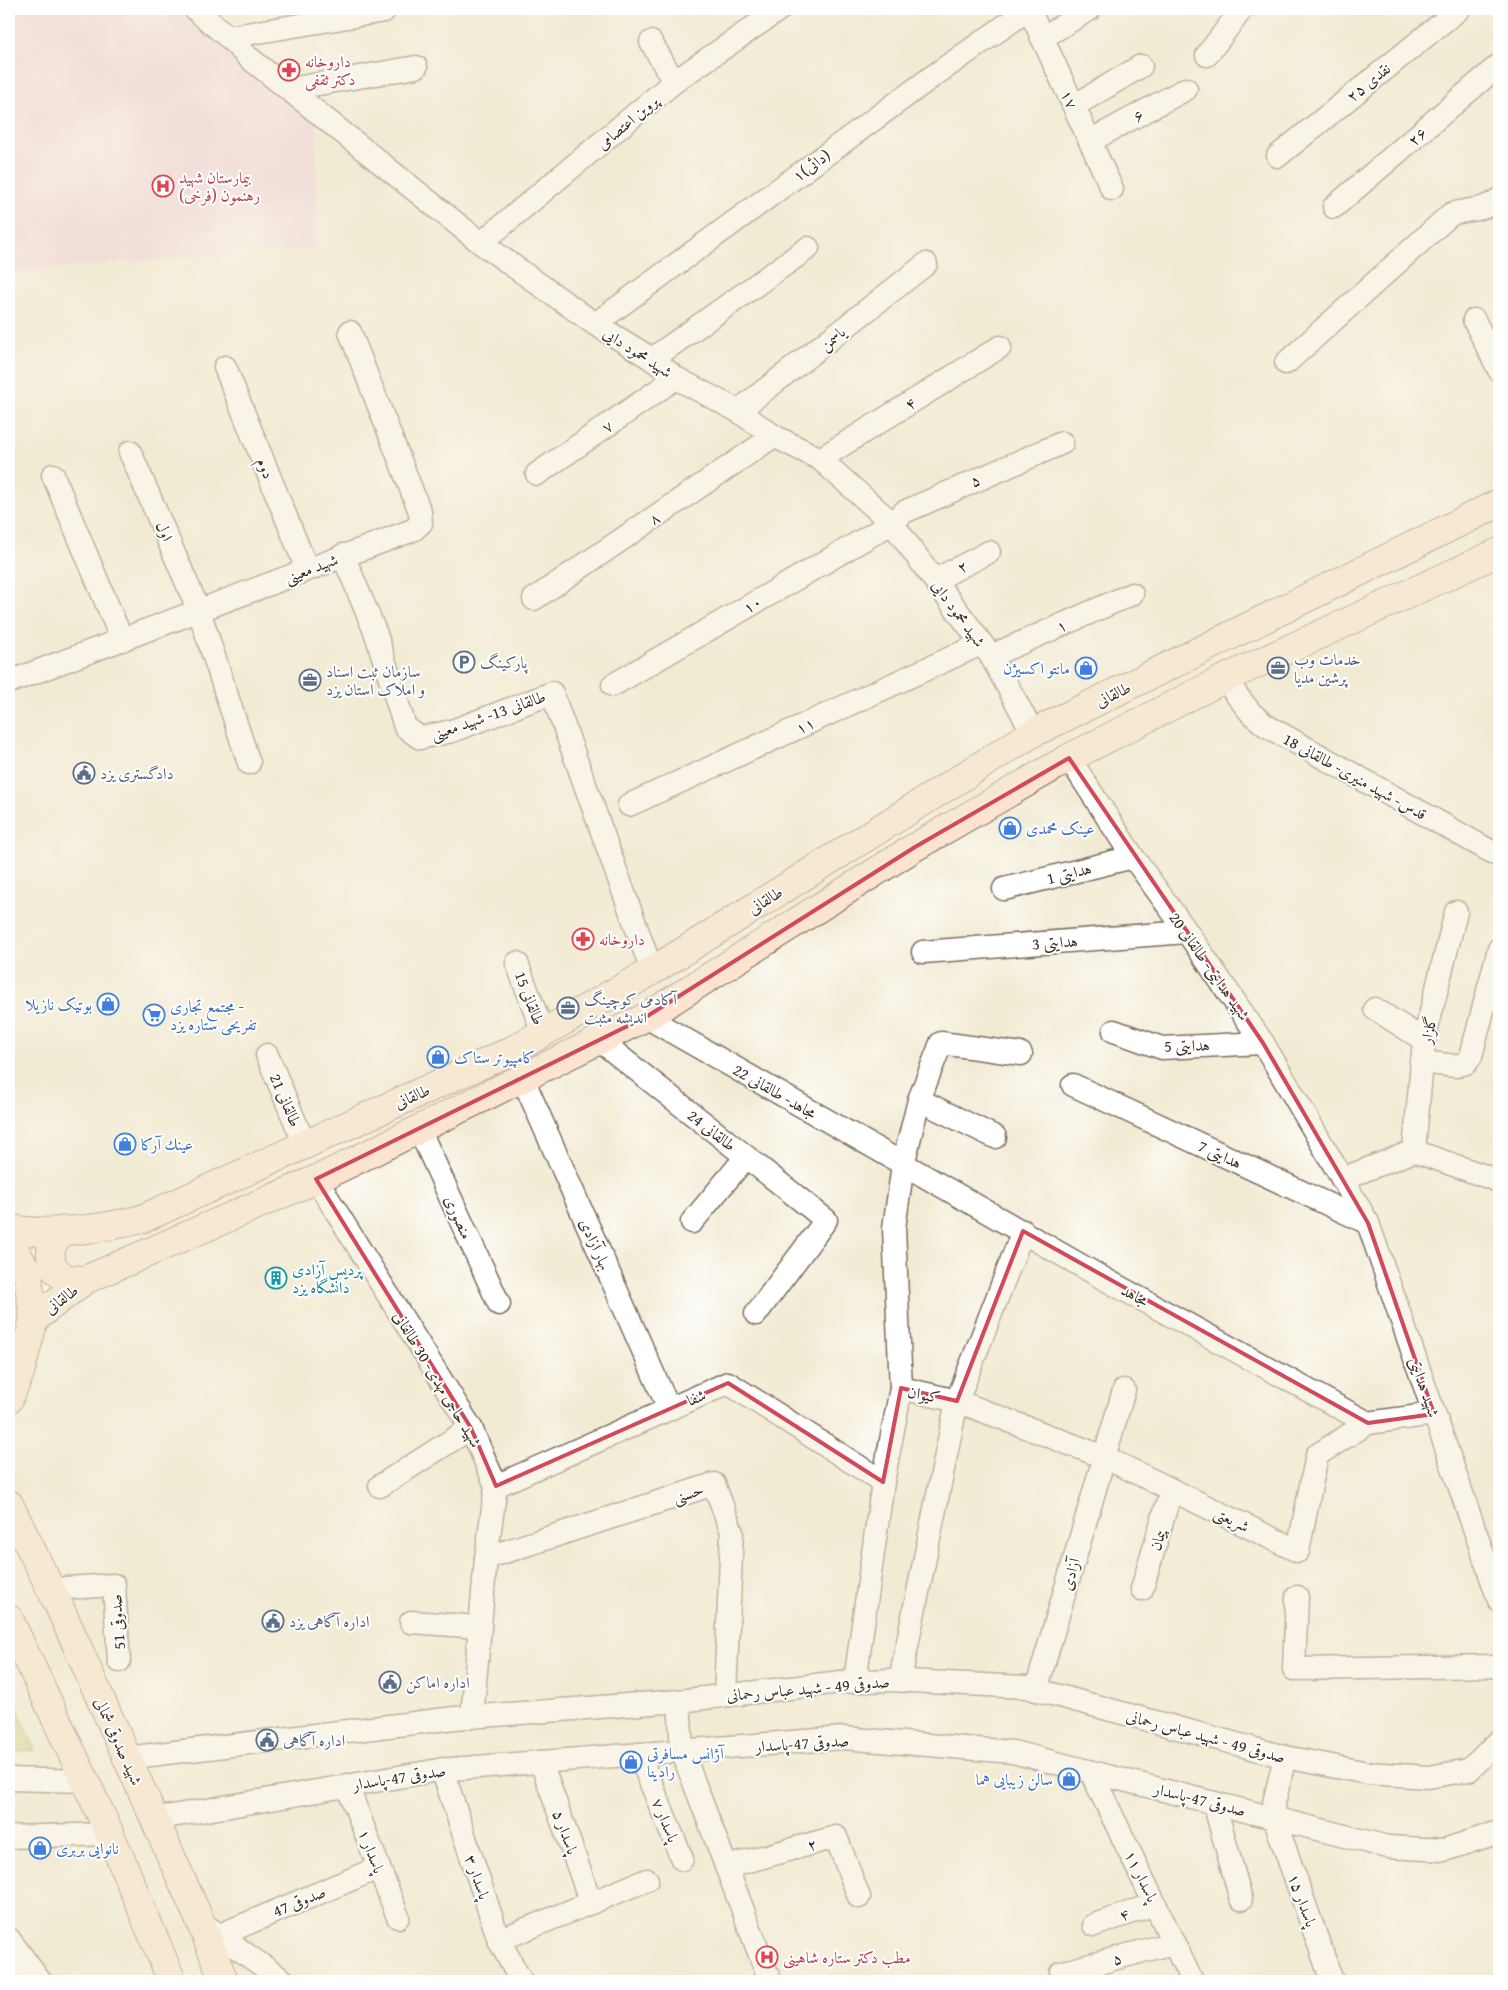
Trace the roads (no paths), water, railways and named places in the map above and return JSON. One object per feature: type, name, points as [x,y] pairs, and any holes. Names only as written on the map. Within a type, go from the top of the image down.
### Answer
[{"type":"main road","name":"طالقانی","points":[[9,1228],[49,1232],[110,1227],[142,1218],[511,1051],[652,971],[1033,734],[1499,502]]},
{"type":"main road","name":"طالقانی","points":[[34,1319],[85,1280],[316,1179],[646,1017],[915,847],[1069,758],[1224,680],[1499,552]]},
{"type":"main road","points":[[64,1230],[50,1245],[52,1265],[65,1279],[85,1280]]},
{"type":"main road","points":[[9,1240],[27,1270],[34,1319],[20,1373],[9,1399]]},
{"type":"main road","name":"شهید صدوقی شمالی","points":[[9,1504],[51,1589],[154,1819],[211,1929],[224,1981]]},
{"type":"main road","points":[[9,1619],[110,1834],[172,1981]]},
{"type":"street","name":"شهید محمود دایی","points":[[195,9],[248,57],[480,243],[595,324],[652,359],[676,378],[738,411],[774,436],[820,460],[892,523],[986,650],[1033,734]]},
{"type":"street","name":"پروین اعتصامی","points":[[480,243],[674,82],[780,9]]},
{"type":"street","name":"۱۷","points":[[1029,9],[1112,189]]},
{"type":"street","name":"۱(دائی)","points":[[595,324],[921,84],[1029,9]]},
{"type":"street","points":[[1042,38],[1090,9]]},
{"type":"street","points":[[1207,55],[1242,9]]},
{"type":"street","name":"۲۵ نقدی","points":[[1278,156],[1459,9]]},
{"type":"street","points":[[228,37],[384,11]]},
{"type":"street","points":[[651,42],[674,82]]},
{"type":"street","name":"۲۶","points":[[1334,207],[1499,65]]},
{"type":"street","points":[[1074,106],[1140,66]]},
{"type":"street","points":[[290,89],[416,67]]},
{"type":"street","name":"۶","points":[[1090,141],[1186,89]]},
{"type":"street","points":[[1286,363],[1451,214],[1464,210],[1480,209],[1499,199]]},
{"type":"street","points":[[652,359],[808,248]]},
{"type":"street","name":"یاسمن","points":[[738,411],[926,264]]},
{"type":"street","points":[[1474,320],[1499,370]]},
{"type":"street","name":"شهید معینی","points":[[9,682],[413,530],[421,523],[420,512],[350,332]]},
{"type":"street","name":"۴","points":[[820,460],[1000,347]]},
{"type":"street","name":"دوم","points":[[225,367],[307,569]]},
{"type":"street","name":"۷","points":[[537,474],[676,378]]},
{"type":"street","name":"۸","points":[[534,600],[774,436]]},
{"type":"street","name":"۵","points":[[892,523],[904,512],[920,504],[1062,443]]},
{"type":"street","name":"اول","points":[[130,452],[200,611],[249,763]]},
{"type":"street","points":[[54,475],[122,640]]},
{"type":"street","name":"۱۰","points":[[613,685],[892,523]]},
{"type":"street","name":"۲","points":[[935,580],[989,552]]},
{"type":"street","name":"طالقانی 13- شهید معینی","points":[[343,555],[376,634],[405,727],[420,738],[452,731],[552,693],[652,971]]},
{"type":"street","name":"۱","points":[[986,650],[1132,594]]},
{"type":"street","name":"۱۱","points":[[629,805],[986,650]]},
{"type":"street","name":"قدس- شهید منیری- طالقانی 18","points":[[1224,680],[1251,713],[1265,725],[1498,854]]},
{"type":"street","name":"شهید هدایتی- طالقانی 20","points":[[1069,758],[1133,857],[1264,1043],[1342,1179]]},
{"type":"street","name":"هدایتی 1","points":[[1004,889],[1133,857]]},
{"type":"street","name":"گلزار","points":[[1414,1150],[1423,1051],[1456,912]]},
{"type":"street","name":"هدایتی 3","points":[[922,952],[1187,932]]},
{"type":"street","points":[[1375,1008],[1423,1051],[1456,1066],[1466,1063],[1471,1056],[1499,949]]},
{"type":"street","name":"طالقانی 15","points":[[516,963],[543,1033]]},
{"type":"street","name":"مجاهد- طالقانی 22","points":[[646,1017],[903,1165]]},
{"type":"street","name":"هدایتی 5","points":[[1114,1031],[1162,1048],[1264,1043]]},
{"type":"street","name":"طالقانی 24","points":[[599,1040],[826,1220],[756,1314]]},
{"type":"street","points":[[901,1388],[894,1228],[903,1165],[919,1100],[941,1042],[1021,1054]]},
{"type":"street","name":"طالقانی 21","points":[[267,1055],[305,1145]]},
{"type":"street","name":"بهار آزادی","points":[[523,1079],[669,1408]]},
{"type":"street","name":"هدایتی 7","points":[[1072,1085],[1368,1222]]},
{"type":"street","points":[[919,1100],[996,1137]]},
{"type":"street","name":"منصوری","points":[[419,1129],[499,1304]]},
{"type":"street","points":[[1342,1179],[1414,1150],[1499,1181]]},
{"type":"street","points":[[692,1222],[746,1157]]},
{"type":"street","name":"مجاهد","points":[[903,1165],[1023,1231],[1108,1281],[1368,1423]]},
{"type":"street","name":"شهید حاجی مهدی- 30 طالقانی","points":[[316,1179],[471,1428],[496,1486]]},
{"type":"street","name":"شهید هدایتی","points":[[1342,1179],[1368,1222],[1499,1600]]},
{"type":"street","points":[[957,1401],[1023,1231]]},
{"type":"street","name":"شفا","points":[[496,1486],[728,1383],[883,1482]]},
{"type":"street","name":"کیوان","points":[[855,1681],[883,1482],[901,1388],[957,1401],[900,1680]]},
{"type":"street","name":"آزادی","points":[[1036,1690],[1124,1390]]},
{"type":"street","name":"شریعتی","points":[[957,1401],[1104,1457],[1298,1551],[1317,1455],[1368,1423],[1434,1414]]},
{"type":"street","points":[[380,1486],[471,1428]]},
{"type":"street","name":"حسنی","points":[[486,1558],[714,1484],[732,1532],[725,1696]]},
{"type":"street","points":[[472,1717],[486,1558],[496,1486]]},
{"type":"street","name":"پیمان","points":[[1142,1590],[1171,1491]]},
{"type":"street","name":"صدوقی 51","points":[[51,1589],[114,1586],[120,1662]]},
{"type":"street","points":[[1297,1597],[1294,1669],[1499,1666]]},
{"type":"street","points":[[411,1622],[480,1627]]},
{"type":"street","name":"صدوقی 49 - شهید عباس رحمانی","points":[[126,1758],[472,1717],[679,1701],[855,1681],[900,1680],[1026,1688],[1283,1764],[1368,1773],[1428,1777],[1469,1770],[1499,1741]]},
{"type":"street","points":[[679,1701],[682,1751],[770,1981]]},
{"type":"street","name":"صدوقی 47-پاسدار","points":[[154,1819],[442,1769],[843,1738],[1013,1752],[1214,1803],[1274,1811],[1388,1847],[1444,1850],[1499,1832]]},
{"type":"street","name":"پاسدار ۷","points":[[639,1754],[682,1859]]},
{"type":"street","name":"پاسدار ۵","points":[[541,1762],[591,1903]]},
{"type":"street","points":[[1274,1811],[1283,1764]]},
{"type":"street","name":"پاسدار ۳","points":[[442,1769],[499,1940],[521,1981]]},
{"type":"street","name":"پاسدار ۱۱","points":[[1091,1772],[1192,1981]]},
{"type":"street","points":[[9,1779],[84,1781]]},
{"type":"street","name":"پاسدار ۱","points":[[347,1786],[398,1917]]},
{"type":"street","points":[[1214,1803],[1241,1899]]},
{"type":"street","name":"پاسدار ۱۵","points":[[1274,1811],[1332,1981]]},
{"type":"street","points":[[9,1837],[110,1834]]},
{"type":"street","name":"۲","points":[[726,1867],[836,1837],[859,1897]]},
{"type":"street","name":"صدوقی 47","points":[[211,1929],[378,1868]]},
{"type":"street","points":[[499,1940],[648,1880]]},
{"type":"street","name":"۴","points":[[1094,1925],[1155,1904]]},
{"type":"street","points":[[211,1929],[284,1981]]},
{"type":"street","points":[[9,1939],[40,1981]]},
{"type":"street","name":"۵","points":[[1061,1973],[1173,1943]]},
{"type":"street","points":[[9,1975],[22,1957]]},
{"type":"place","name":"داروخانه دکتر ثقفی","points":[[289,70]]},
{"type":"place","name":"بیمارستان شهید رهنمون (فرخی)","points":[[163,186]]},
{"type":"place","name":"پارکینگ","points":[[464,662]]},
{"type":"place","name":"مانتو اكسيژن","points":[[1086,668]]},
{"type":"place","name":"خدمات وب پرشین مدیا","points":[[1278,668]]},
{"type":"place","name":"سازمان ثبت اسناد و املاک استان یزد","points":[[310,680]]},
{"type":"place","name":"دادگستری یزد","points":[[84,773]]},
{"type":"place","name":"عینک محمدی","points":[[1010,828]]},
{"type":"place","name":"داروخانه","points":[[583,939]]},
{"type":"place","name":"بوتیک نازیلا","points":[[108,1004]]},
{"type":"place","name":"آکادمی کوچینگ اندیشه مثبت","points":[[568,1008]]},
{"type":"place","name":"مجتمع تجاری - تفریحی ستاره یزد","points":[[154,1015]]},
{"type":"place","name":"کامپیوتر ستاک","points":[[438,1057]]},
{"type":"place","name":"عينك آركا","points":[[125,1144]]},
{"type":"place","name":"پردیس آزادی دانشگاه یزد","points":[[276,1278]]},
{"type":"place","name":"اداره آگاهی یزد","points":[[273,1621]]},
{"type":"place","name":"اداره اماکن","points":[[390,1682]]},
{"type":"place","name":"اداره آگاهی","points":[[267,1740]]},
{"type":"place","name":"آژانس مسافرتی رادینا","points":[[631,1762]]},
{"type":"place","name":"سالن زیبایی هما","points":[[1069,1779]]},
{"type":"place","name":"نانوایی بربری","points":[[40,1848]]},
{"type":"place","name":"مطب دکتر ستاره شاهینی","points":[[767,1957]]}]
